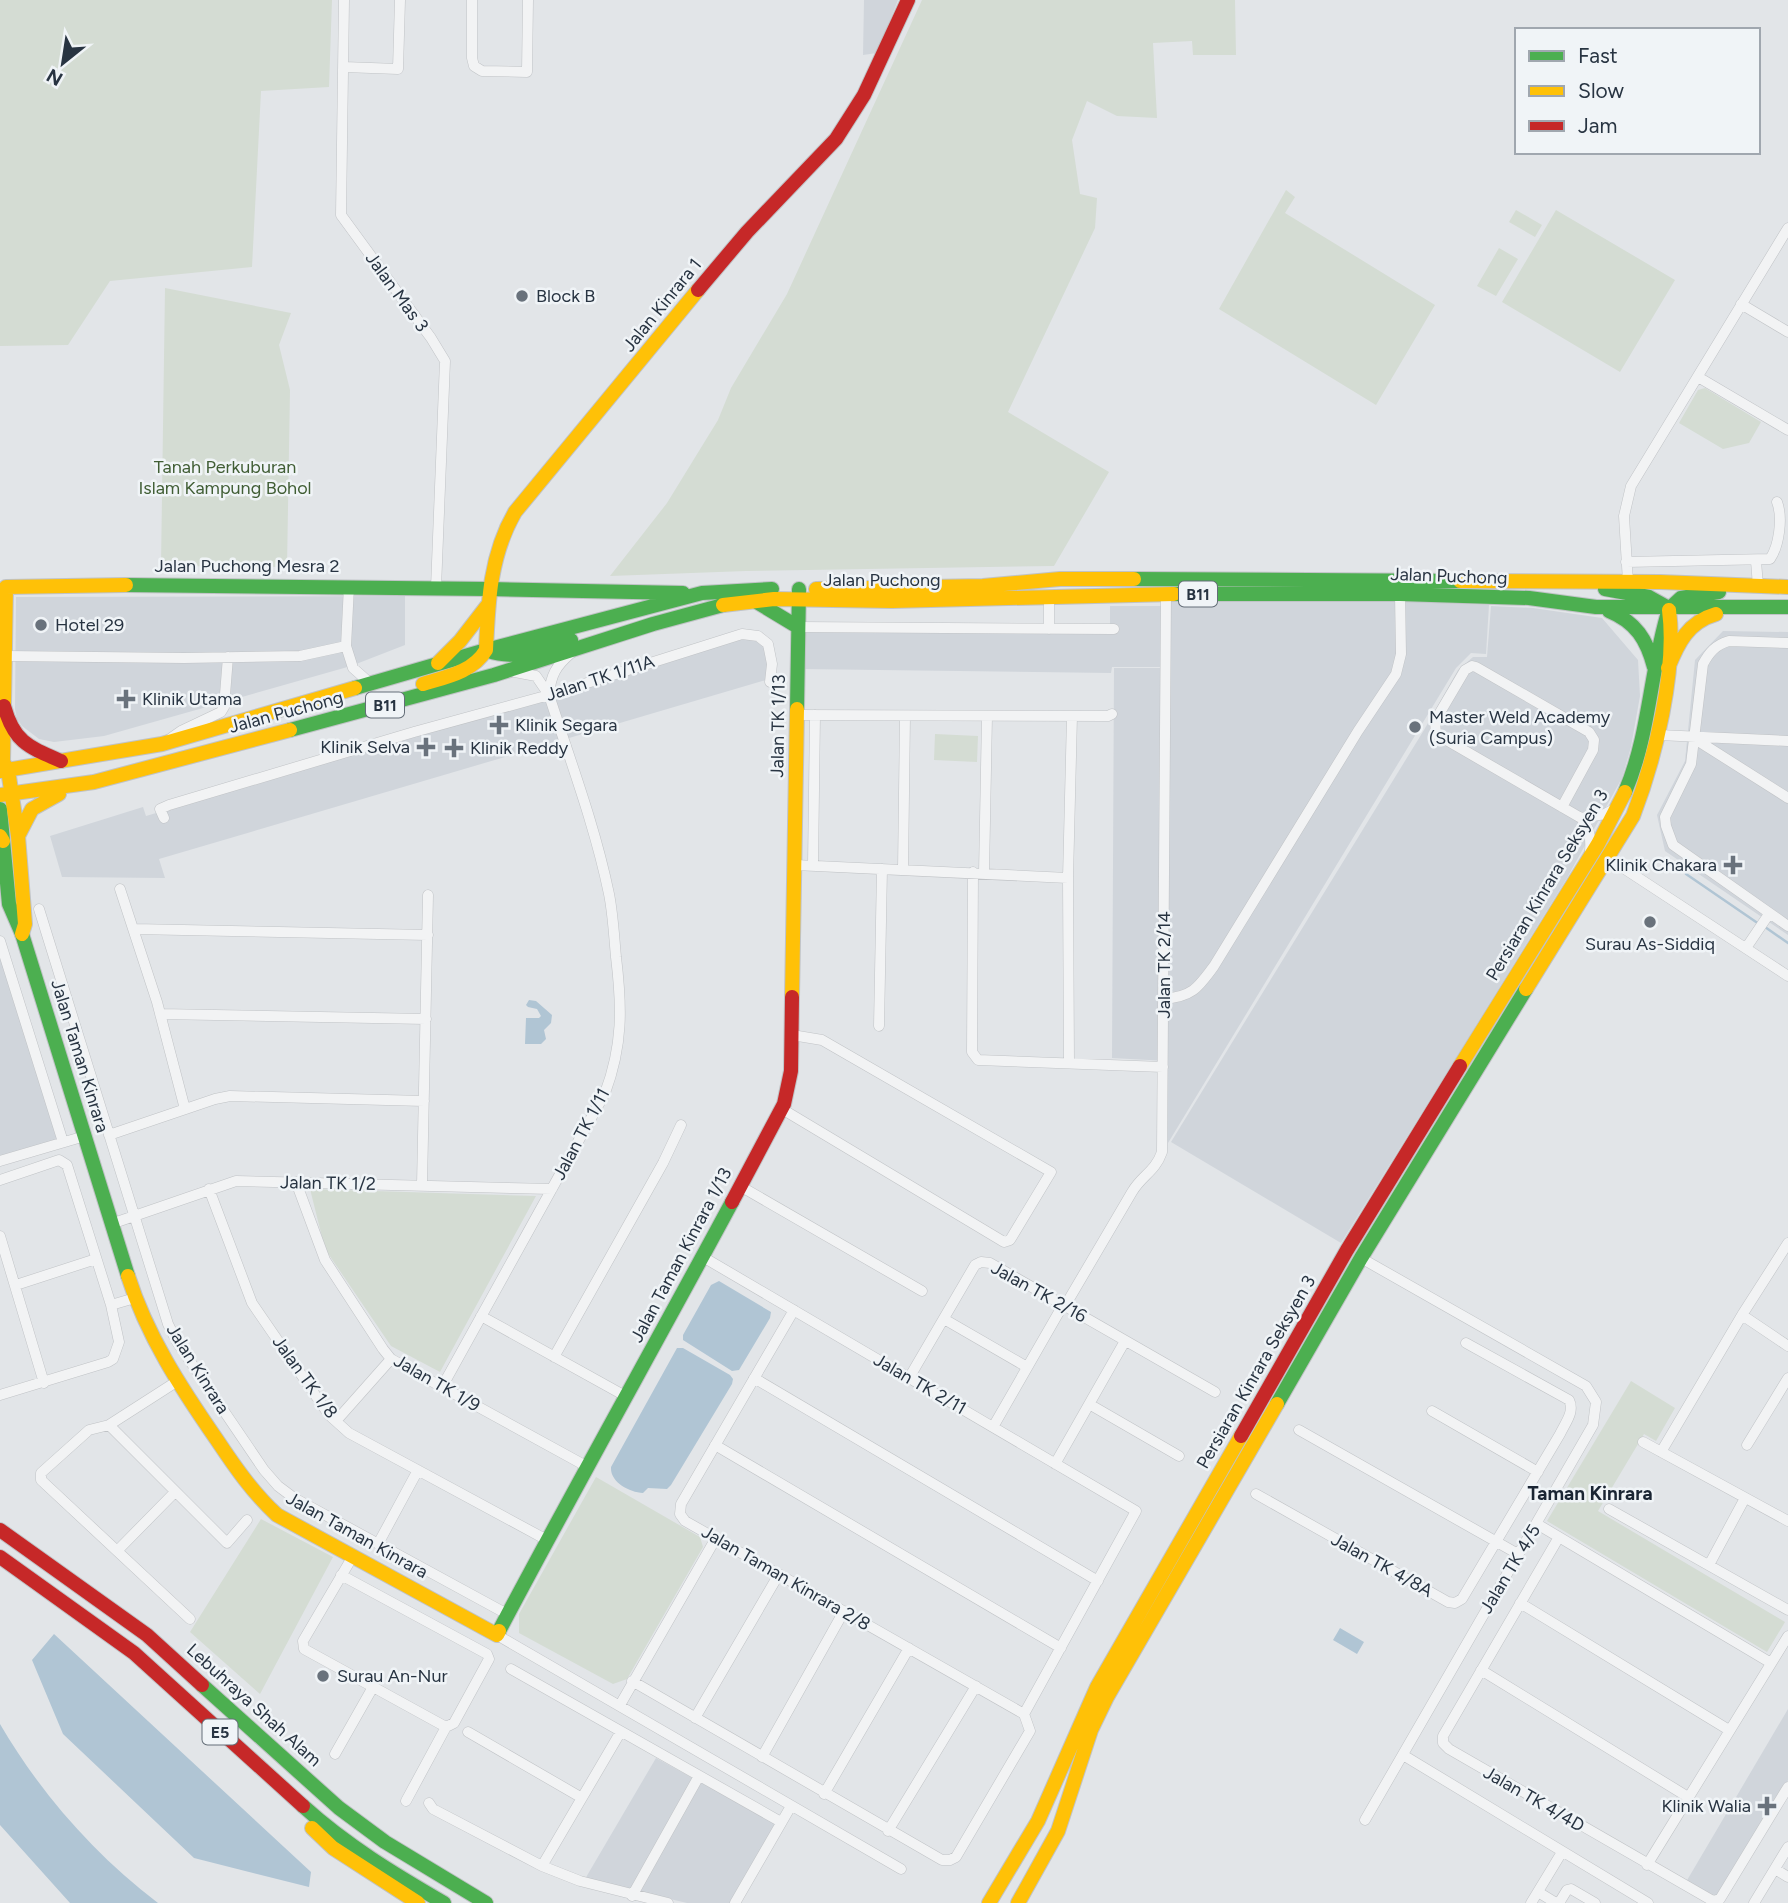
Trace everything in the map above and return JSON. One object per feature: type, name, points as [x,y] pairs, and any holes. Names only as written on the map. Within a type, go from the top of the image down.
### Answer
[{"type":"main road","name":"Jalan Kinrara 1","points":[[486,650],[489,589],[499,545],[521,503],[747,232],[836,139],[864,95],[908,0]]},
{"type":"main road","name":"Jalan Puchong","points":[[3,768],[62,762],[162,744],[486,650],[702,593],[799,594],[983,586],[1060,579],[1628,582],[1788,587]]},
{"type":"main road","points":[[1588,582],[1600,588],[1649,597],[1669,609],[1681,598],[1753,586]]},
{"type":"main road","name":"Jalan Puchong Mesra 2","points":[[6,587],[349,586],[702,593]]},
{"type":"main road","name":"Jalan Taman Kinrara","points":[[6,587],[3,768],[6,795],[18,836],[11,904]]},
{"type":"main road","name":"Jalan Puchong","points":[[6,795],[94,782],[507,671],[653,624],[719,606],[799,594],[891,601],[1166,594],[1400,594],[1529,598],[1597,607],[1788,607]]},
{"type":"main road","name":"Jalan TK 1/13","points":[[795,865],[799,594]]},
{"type":"main road","points":[[755,601],[798,628]]},
{"type":"main road","points":[[437,664],[460,641],[487,606]]},
{"type":"main road","points":[[375,708],[409,689],[473,666],[486,650],[502,656],[524,655],[646,616],[686,607],[719,606]]},
{"type":"main road","points":[[1597,607],[1621,615],[1641,631],[1661,668],[1682,637],[1697,621],[1739,608]]},
{"type":"main road","name":"Persiaran Kinrara Seksyen 3","points":[[989,1903],[1038,1821],[1097,1688],[1347,1250],[1377,1206],[1478,1035],[1619,806],[1632,776],[1673,630],[1669,609]]},
{"type":"main road","name":"Persiaran Kinrara Seksyen 3","points":[[1018,1903],[1058,1831],[1091,1730],[1107,1697],[1361,1258],[1633,816],[1659,735],[1661,668]]},
{"type":"main road","points":[[2,712],[10,728],[23,742],[62,762]]},
{"type":"main road","points":[[18,836],[29,810],[38,802],[94,782]]},
{"type":"main road","name":"Jalan Taman Kinrara","points":[[0,809],[14,919],[22,934],[135,1298],[149,1334],[176,1382],[262,1502],[277,1515],[498,1636]]},
{"type":"main road","name":"Jalan Taman Kinrara 1/13","points":[[498,1636],[507,1614],[586,1466],[627,1397],[782,1109],[791,1071],[795,865]]},
{"type":"main road","points":[[1310,1316],[1342,1270],[1361,1258],[1358,1245],[1377,1206]]},
{"type":"main road","name":"Lebuhraya Shah Alam","points":[[0,1530],[147,1635],[339,1808],[385,1842],[482,1901],[493,1903]]},
{"type":"main road","name":"E5","points":[[0,1557],[134,1653],[321,1823],[379,1866],[444,1903]]},
{"type":"main road","points":[[277,1784],[301,1818],[333,1848],[418,1903]]},
{"type":"street","name":"Jalan Mas 3","points":[[344,0],[341,215],[445,361],[436,588]]},
{"type":"street","points":[[344,67],[398,69],[400,0]]},
{"type":"street","points":[[472,0],[474,66],[482,71],[527,72],[528,0]]},
{"type":"street","points":[[1628,582],[1624,516],[1627,495],[1788,228]]},
{"type":"street","points":[[1741,304],[1788,332]]},
{"type":"street","points":[[1698,377],[1788,430]]},
{"type":"street","points":[[1626,562],[1770,559],[1776,550],[1779,509],[1777,502]]},
{"type":"street","points":[[1753,586],[1756,561]]},
{"type":"street","points":[[349,586],[346,646],[354,668],[371,684]]},
{"type":"street","name":"Jalan TK 2/14","points":[[993,1427],[1136,1184],[1158,1164],[1162,1152],[1166,594]]},
{"type":"street","points":[[1163,999],[1181,998],[1198,988],[1214,966],[1396,674],[1401,654],[1400,594]]},
{"type":"street","points":[[1049,596],[1049,629]]},
{"type":"street","points":[[798,628],[1114,629]]},
{"type":"street","name":"Jalan TK 1/11A","points":[[164,818],[160,808],[169,805],[549,695],[742,634],[758,636],[768,644],[772,664],[770,682]]},
{"type":"street","points":[[1788,643],[1729,641],[1709,653],[1703,664],[1691,764],[1665,817],[1673,845],[1767,917],[1788,926]]},
{"type":"street","points":[[6,656],[300,656],[346,646]]},
{"type":"street","points":[[549,695],[550,681],[557,665],[576,650]]},
{"type":"street","points":[[162,744],[181,730],[221,712],[224,707],[228,657]]},
{"type":"street","points":[[1562,807],[1593,750],[1594,740],[1589,732],[1476,667],[1465,670],[1434,721],[1437,734],[1562,807],[1581,818],[1591,836],[1588,860],[1608,858],[1749,944],[1788,976]]},
{"type":"street","points":[[507,671],[536,676],[549,695]]},
{"type":"street","name":"Jalan TK 1/11","points":[[442,1387],[605,1093],[619,1038],[621,990],[609,896],[589,821],[549,695]]},
{"type":"street","points":[[797,715],[1112,714]]},
{"type":"street","points":[[813,865],[815,715]]},
{"type":"street","points":[[903,870],[905,716]]},
{"type":"street","points":[[987,716],[972,1052],[978,1060],[1163,1067]]},
{"type":"street","points":[[1069,1063],[1068,878],[1072,716]]},
{"type":"street","points":[[1659,735],[1788,741]]},
{"type":"street","points":[[1695,738],[1788,798]]},
{"type":"street","points":[[1581,818],[1605,814],[1619,806]]},
{"type":"street","points":[[1601,837],[1608,858]]},
{"type":"street","points":[[795,865],[1068,878]]},
{"type":"street","points":[[879,1026],[882,869]]},
{"type":"street","points":[[120,889],[160,1014],[185,1109]]},
{"type":"street","points":[[422,1185],[428,895]]},
{"type":"street","name":"Jalan Kinrara","points":[[39,909],[168,1324],[177,1342],[264,1470],[278,1486],[294,1498],[507,1614]]},
{"type":"street","points":[[1749,944],[1767,917]]},
{"type":"street","points":[[134,929],[428,936]]},
{"type":"street","points":[[0,941],[63,1142]]},
{"type":"street","points":[[160,1014],[426,1019]]},
{"type":"street","points":[[782,1109],[1004,1242],[1010,1240],[1051,1172],[822,1040],[792,1035]]},
{"type":"street","points":[[109,1135],[230,1096],[424,1101]]},
{"type":"street","points":[[554,1357],[663,1163],[681,1125]]},
{"type":"street","points":[[0,1161],[85,1136]]},
{"type":"street","points":[[0,1180],[58,1160],[65,1162],[111,1305],[119,1342],[113,1359],[0,1395]]},
{"type":"street","name":"Jalan TK 1/2","points":[[111,1224],[236,1181],[552,1189]]},
{"type":"street","name":"Jalan TK 1/9","points":[[296,1182],[325,1260],[391,1359],[586,1466]]},
{"type":"street","points":[[740,1186],[922,1291]]},
{"type":"street","name":"Jalan TK 1/8","points":[[209,1189],[252,1303],[328,1415],[349,1433],[547,1540]]},
{"type":"street","points":[[0,1236],[44,1383]]},
{"type":"street","points":[[1661,1452],[1742,1315],[1784,1257],[1788,1243]]},
{"type":"street","name":"Jalan TK 2/11","points":[[703,1257],[1136,1511],[1098,1581]]},
{"type":"street","name":"Jalan TK 4/5","points":[[1361,1258],[1586,1386],[1596,1402],[1593,1425],[1365,1820]]},
{"type":"street","points":[[16,1285],[96,1259]]},
{"type":"street","name":"Jalan TK 2/16","points":[[909,1378],[975,1265],[981,1262],[990,1263],[1215,1392]]},
{"type":"street","points":[[111,1305],[135,1298]]},
{"type":"street","name":"Jalan Taman Kinrara 2/8","points":[[794,1310],[681,1504],[680,1514],[685,1521],[1024,1714]]},
{"type":"street","points":[[1742,1315],[1788,1346]]},
{"type":"street","points":[[481,1316],[627,1397]]},
{"type":"street","points":[[944,1319],[1027,1367]]},
{"type":"street","points":[[1055,1464],[1125,1341]]},
{"type":"street","name":"Jalan TK 4/8A","points":[[1256,1494],[1448,1602],[1455,1603],[1462,1599],[1560,1434],[1572,1406],[1569,1400],[1466,1343]]},
{"type":"street","points":[[336,1422],[391,1359]]},
{"type":"street","points":[[632,1681],[824,1794],[942,1860],[950,1860],[956,1857],[1030,1731],[1024,1714],[1098,1581],[754,1378]]},
{"type":"street","points":[[1747,1445],[1788,1378]]},
{"type":"street","points":[[176,1382],[109,1425],[89,1430],[41,1473],[41,1479],[190,1619]]},
{"type":"street","points":[[1089,1404],[1178,1456]]},
{"type":"street","points":[[1432,1411],[1538,1472]]},
{"type":"street","points":[[109,1425],[228,1543],[247,1520]]},
{"type":"street","points":[[1299,1430],[1518,1555]]},
{"type":"street","points":[[1643,1441],[1787,1519]]},
{"type":"street","points":[[715,1445],[1061,1648]]},
{"type":"street","points":[[378,1544],[418,1470]]},
{"type":"street","points":[[118,1550],[175,1492]]},
{"type":"street","points":[[1709,1565],[1745,1498]]},
{"type":"street","points":[[1609,1509],[1788,1610]]},
{"type":"street","points":[[1537,1524],[1772,1663]]},
{"type":"street","name":"Jalan TK 4/4D","points":[[1559,1537],[1480,1670],[1443,1737],[1443,1743],[1647,1865],[1717,1901],[1788,1787]]},
{"type":"street","points":[[620,1705],[716,1538]]},
{"type":"street","points":[[353,1556],[303,1641],[304,1649],[446,1727]]},
{"type":"street","points":[[695,1718],[779,1574]]},
{"type":"street","points":[[341,1576],[487,1654],[489,1659],[454,1723],[446,1727],[406,1801]]},
{"type":"street","points":[[1520,1603],[1730,1730]]},
{"type":"street","points":[[762,1757],[844,1611]]},
{"type":"street","name":"Jalan Taman Kinrara","points":[[498,1636],[901,1869]]},
{"type":"street","points":[[1647,1865],[1788,1636]]},
{"type":"street","points":[[824,1794],[909,1648]]},
{"type":"street","points":[[511,1669],[781,1822]]},
{"type":"street","points":[[1480,1670],[1688,1797]]},
{"type":"street","points":[[888,1830],[976,1686]]},
{"type":"street","points":[[335,1754],[373,1687]]},
{"type":"street","points":[[468,1732],[582,1798]]},
{"type":"street","points":[[542,1866],[620,1732]]},
{"type":"street","points":[[1403,1755],[1648,1903]]},
{"type":"street","points":[[632,1896],[699,1776]]},
{"type":"street","points":[[429,1803],[433,1809],[542,1866],[580,1881],[668,1903]]},
{"type":"street","points":[[735,1903],[791,1805]]},
{"type":"street","points":[[1754,1903],[1788,1847]]},
{"type":"street","points":[[1531,1903],[1562,1852]]},
{"type":"street","points":[[1775,1869],[1788,1877]]},
{"type":"street","points":[[1538,1892],[1557,1903],[1567,1890],[1571,1889],[1595,1903]]},
{"type":"shaded area","points":[[864,0],[898,0],[877,53],[863,55]]},
{"type":"shaded area","points":[[405,596],[405,645],[351,666],[104,736],[54,742],[39,739],[17,719],[16,597]]},
{"type":"shaded area","points":[[1168,600],[1394,601],[1489,605],[1486,654],[1471,653],[1456,668],[1168,1143],[1167,1061],[1112,1058],[1114,668],[1167,668]]},
{"type":"shaded area","points":[[1110,606],[1161,606],[1162,667],[1112,667],[1111,673],[800,669],[800,630],[1110,632]]},
{"type":"shaded area","points":[[1491,606],[1533,608],[1602,618],[1638,660],[1640,696],[1631,747],[1622,778],[1567,878],[1341,1243],[1171,1142],[1424,730],[1458,670],[1473,657],[1487,657]]},
{"type":"shaded area","points":[[1723,631],[1788,632],[1788,935],[1665,851],[1657,815],[1685,761],[1695,660]]},
{"type":"shaded area","points":[[743,638],[756,639],[764,645],[768,664],[766,680],[159,859],[165,878],[62,877],[50,836],[143,807],[146,816]]},
{"type":"shaded area","points":[[0,953],[57,1139],[0,1157]]},
{"type":"shaded area","points":[[1788,1709],[1788,1780],[1715,1898],[1686,1882]]},
{"type":"shaded area","points":[[656,1758],[777,1824],[731,1903],[687,1903],[585,1879]]},
{"type":"green space","points":[[0,0],[332,0],[329,87],[261,91],[252,267],[110,281],[68,345],[0,346]]},
{"type":"green space","points":[[922,0],[1235,0],[1236,55],[1193,55],[1192,41],[1153,43],[1157,118],[1117,116],[1087,101],[1072,140],[1080,194],[1097,198],[1095,228],[1008,412],[1109,472],[1054,566],[610,576],[667,503],[718,420],[731,388],[787,294]]},
{"type":"green space","points":[[1286,190],[1295,197],[1285,213],[1435,305],[1376,405],[1219,309]]},
{"type":"green space","points":[[1516,210],[1542,225],[1535,237],[1509,222]]},
{"type":"green space","points":[[1556,210],[1675,280],[1620,372],[1502,302]]},
{"type":"green space","points":[[1499,248],[1518,259],[1496,296],[1477,286]]},
{"type":"green space","name":"Tanah Perkuburan Islam Kampung Bohol","points":[[165,288],[291,313],[279,345],[290,390],[287,567],[161,566]]},
{"type":"green space","points":[[1705,388],[1761,422],[1749,443],[1723,449],[1679,423],[1698,390]]},
{"type":"green space","points":[[935,734],[978,736],[977,762],[934,760]]},
{"type":"green space","points":[[310,1189],[536,1196],[440,1372],[391,1346],[325,1249]]},
{"type":"green space","points":[[1631,1381],[1675,1408],[1656,1441],[1644,1434],[1598,1511],[1785,1622],[1767,1652],[1547,1521]]},
{"type":"green space","points":[[596,1477],[700,1537],[703,1547],[627,1679],[613,1684],[519,1633],[519,1614]]},
{"type":"green space","points":[[261,1519],[333,1557],[260,1694],[190,1632]]},
{"type":"water","points":[[529,1000],[536,1001],[552,1015],[551,1023],[544,1030],[546,1039],[541,1044],[525,1044],[526,1018],[541,1016],[537,1009],[526,1005]]},
{"type":"water","points":[[719,1281],[771,1312],[739,1370],[732,1371],[683,1340],[683,1335],[711,1285]]},
{"type":"water","points":[[677,1348],[683,1348],[730,1375],[732,1384],[671,1485],[667,1489],[648,1488],[643,1493],[632,1491],[617,1482],[611,1467]]},
{"type":"water","points":[[1340,1628],[1364,1642],[1357,1654],[1333,1640]]},
{"type":"water","points":[[54,1634],[311,1872],[309,1887],[194,1858],[63,1734],[32,1660]]},
{"type":"water","points":[[0,1724],[33,1775],[70,1821],[112,1864],[158,1903],[70,1903],[0,1825]]},
{"type":"waterway","points":[[1686,874],[1759,924]]},
{"type":"waterway","points":[[1765,927],[1788,943]]},
{"type":"traffic: fast","points":[[1134,579],[1460,581]]},
{"type":"traffic: fast","points":[[126,585],[489,589]]},
{"type":"traffic: fast","points":[[489,589],[683,593]]},
{"type":"traffic: fast","points":[[355,688],[702,593],[772,589]]},
{"type":"traffic: fast","points":[[797,709],[799,589]]},
{"type":"traffic: fast","points":[[1605,589],[1649,597],[1667,607]]},
{"type":"traffic: fast","points":[[1669,609],[1681,598],[1719,592]]},
{"type":"traffic: fast","points":[[1174,594],[1400,594],[1529,598],[1596,607],[1788,607]]},
{"type":"traffic: fast","points":[[755,601],[798,627]]},
{"type":"traffic: fast","points":[[290,730],[494,675],[653,624],[723,605]]},
{"type":"traffic: fast","points":[[1625,792],[1640,747],[1669,609]]},
{"type":"traffic: fast","points":[[1609,611],[1639,633],[1648,648],[1654,667]]},
{"type":"traffic: fast","points":[[488,651],[520,654],[571,640]]},
{"type":"traffic: fast","points":[[0,809],[9,904],[22,934],[128,1276]]},
{"type":"traffic: fast","points":[[1277,1404],[1361,1258],[1526,989]]},
{"type":"traffic: fast","points":[[499,1631],[732,1202]]},
{"type":"traffic: fast","points":[[202,1685],[339,1808],[385,1842],[486,1903]]},
{"type":"traffic: fast","points":[[303,1806],[353,1846],[444,1903]]},
{"type":"traffic: slow","points":[[486,650],[489,597],[495,562],[515,512],[698,290]]},
{"type":"traffic: slow","points":[[816,589],[983,586],[1060,579],[1134,579]]},
{"type":"traffic: slow","points":[[1460,581],[1660,582],[1788,587]]},
{"type":"traffic: slow","points":[[0,767],[3,762],[6,587],[126,585]]},
{"type":"traffic: slow","points":[[723,605],[774,599],[892,601],[1174,594]]},
{"type":"traffic: slow","points":[[438,663],[460,641],[487,606]]},
{"type":"traffic: slow","points":[[1526,989],[1633,816],[1656,742],[1667,687],[1671,634],[1669,610]]},
{"type":"traffic: slow","points":[[1668,668],[1691,628],[1716,614]]},
{"type":"traffic: slow","points":[[423,684],[466,669],[486,650]]},
{"type":"traffic: slow","points":[[0,771],[162,744],[355,688]]},
{"type":"traffic: slow","points":[[792,997],[797,709]]},
{"type":"traffic: slow","points":[[0,795],[94,782],[290,730]]},
{"type":"traffic: slow","points":[[3,762],[8,770],[18,836],[25,924],[22,934]]},
{"type":"traffic: slow","points":[[1460,1066],[1598,844],[1625,792]]},
{"type":"traffic: slow","points":[[18,836],[32,809],[59,794]]},
{"type":"traffic: slow","points":[[0,836],[3,841]]},
{"type":"traffic: slow","points":[[128,1276],[145,1320],[178,1381],[238,1470],[277,1515],[497,1635],[499,1631]]},
{"type":"traffic: slow","points":[[1018,1903],[1058,1831],[1091,1730],[1107,1697],[1277,1404]]},
{"type":"traffic: slow","points":[[989,1903],[1038,1821],[1097,1687],[1241,1436]]},
{"type":"traffic: slow","points":[[312,1828],[333,1848],[418,1903]]},
{"type":"traffic: jam","points":[[698,290],[747,232],[836,139],[864,95],[908,0]]},
{"type":"traffic: jam","points":[[4,706],[12,728],[24,742],[61,761]]},
{"type":"traffic: jam","points":[[732,1202],[784,1104],[791,1071],[792,997]]},
{"type":"traffic: jam","points":[[1241,1436],[1347,1250],[1460,1066]]},
{"type":"traffic: jam","points":[[0,1530],[147,1635],[202,1685]]},
{"type":"traffic: jam","points":[[0,1557],[134,1653],[303,1806]]},
{"type":"place","name":"Block B","points":[[522,296]]},
{"type":"place","name":"Hotel 29","points":[[41,625]]},
{"type":"place","name":"Klinik Utama","points":[[126,699]]},
{"type":"place","name":"Klinik Segara","points":[[499,725]]},
{"type":"place","name":"Master Weld Academy (Suria Campus)","points":[[1415,727]]},
{"type":"place","name":"Klinik Selva","points":[[426,747]]},
{"type":"place","name":"Klinik Reddy","points":[[454,748]]},
{"type":"place","name":"Klinik Chakara","points":[[1733,865]]},
{"type":"place","name":"Surau As-Siddiq","points":[[1650,922]]},
{"type":"place","name":"Surau An-Nur","points":[[323,1676]]},
{"type":"place","name":"Klinik Walia","points":[[1767,1806]]},
{"type":"district","name":"Taman Kinrara","points":[[1590,1493]]}]
